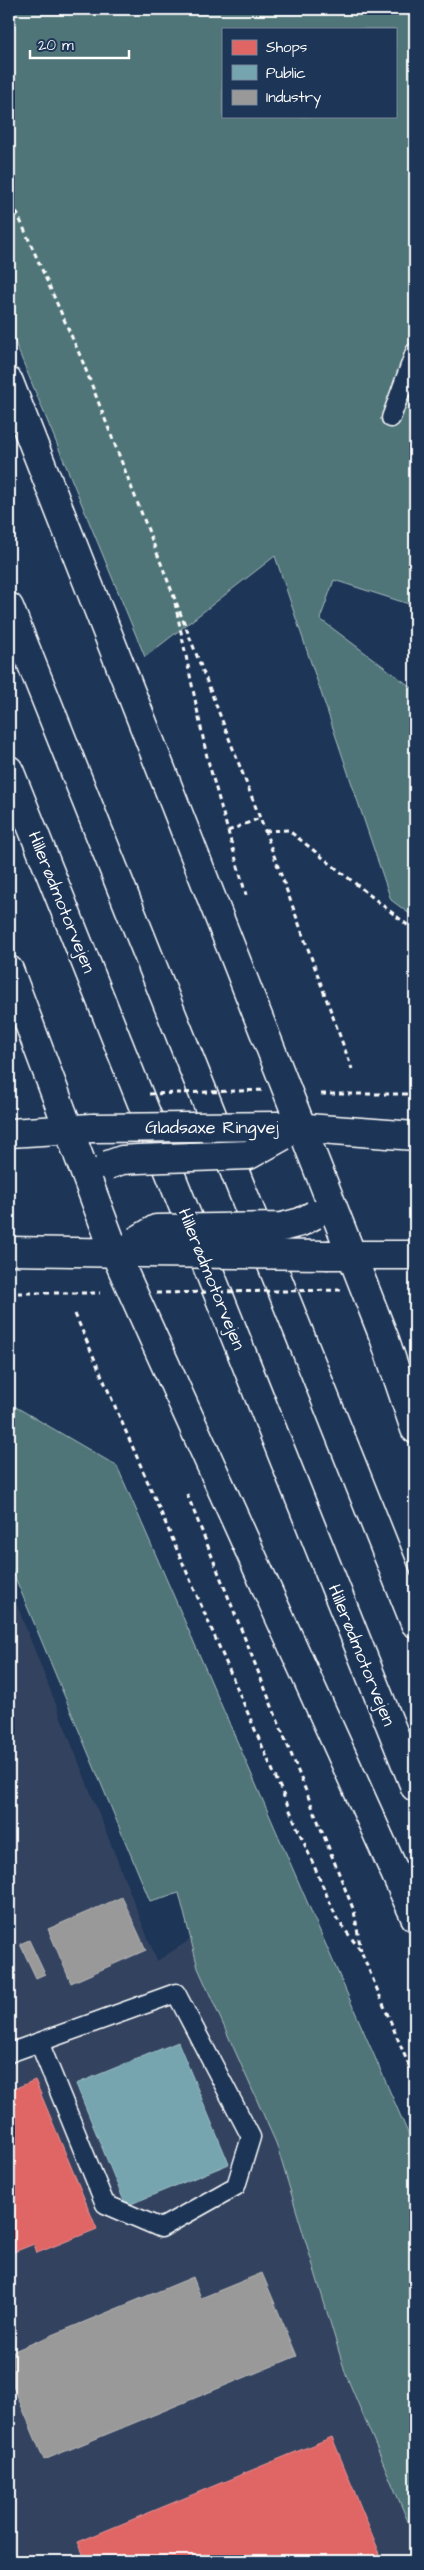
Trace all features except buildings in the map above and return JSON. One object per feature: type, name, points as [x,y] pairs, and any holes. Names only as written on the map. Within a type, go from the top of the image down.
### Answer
[{"type":"main road","points":[[9,382],[276,1090],[288,1129],[341,1256],[385,1340],[415,1429]]},
{"type":"main road","points":[[9,607],[415,1623]]},
{"type":"main road","name":"Hillerødmotorvejen","points":[[9,770],[415,1787]]},
{"type":"main road","points":[[9,970],[81,1129],[131,1249],[145,1293],[415,1917]]},
{"type":"main road","name":"Gladsaxe Ringvej","points":[[9,1133],[81,1129],[288,1129],[415,1136]]},
{"type":"main road","points":[[98,1173],[122,1160],[249,1155],[288,1129]]},
{"type":"main road","points":[[131,1249],[156,1229],[282,1227],[301,1222],[322,1208]]},
{"type":"main road","points":[[9,1251],[131,1249],[341,1256],[415,1255]]},
{"type":"lane","points":[[391,418],[415,352]]},
{"type":"lane","points":[[9,2053],[39,2042],[176,1993],[251,2137],[236,2186],[161,2228],[105,2204],[39,2042]]},
{"type":"path","points":[[9,195],[82,360],[265,831],[352,1070]]},
{"type":"path","points":[[172,593],[207,757],[247,898]]},
{"type":"path","points":[[228,831],[260,818]]},
{"type":"path","points":[[265,831],[288,830],[415,931]]},
{"type":"path","points":[[316,1086],[321,1094]]},
{"type":"path","points":[[140,1094],[276,1090],[321,1094],[415,1094]]},
{"type":"path","points":[[9,1293],[342,1290]]},
{"type":"path","points":[[75,1314],[338,1919],[361,1951]]},
{"type":"path","points":[[187,1493],[354,1911],[361,1951],[415,2080]]},
{"type":"shaded area","points":[[9,1585],[157,1961],[214,1924],[415,2343],[415,2561],[9,2561]]},
{"type":"green space","points":[[9,9],[415,9],[415,606],[334,580],[320,619],[415,690],[415,918],[391,900],[275,556],[145,657],[9,328]]},
{"type":"green space","points":[[9,1403],[117,1466],[415,2149],[415,2538],[346,2375],[276,2143],[198,1968],[179,1893],[150,1901],[9,1563]]}]
